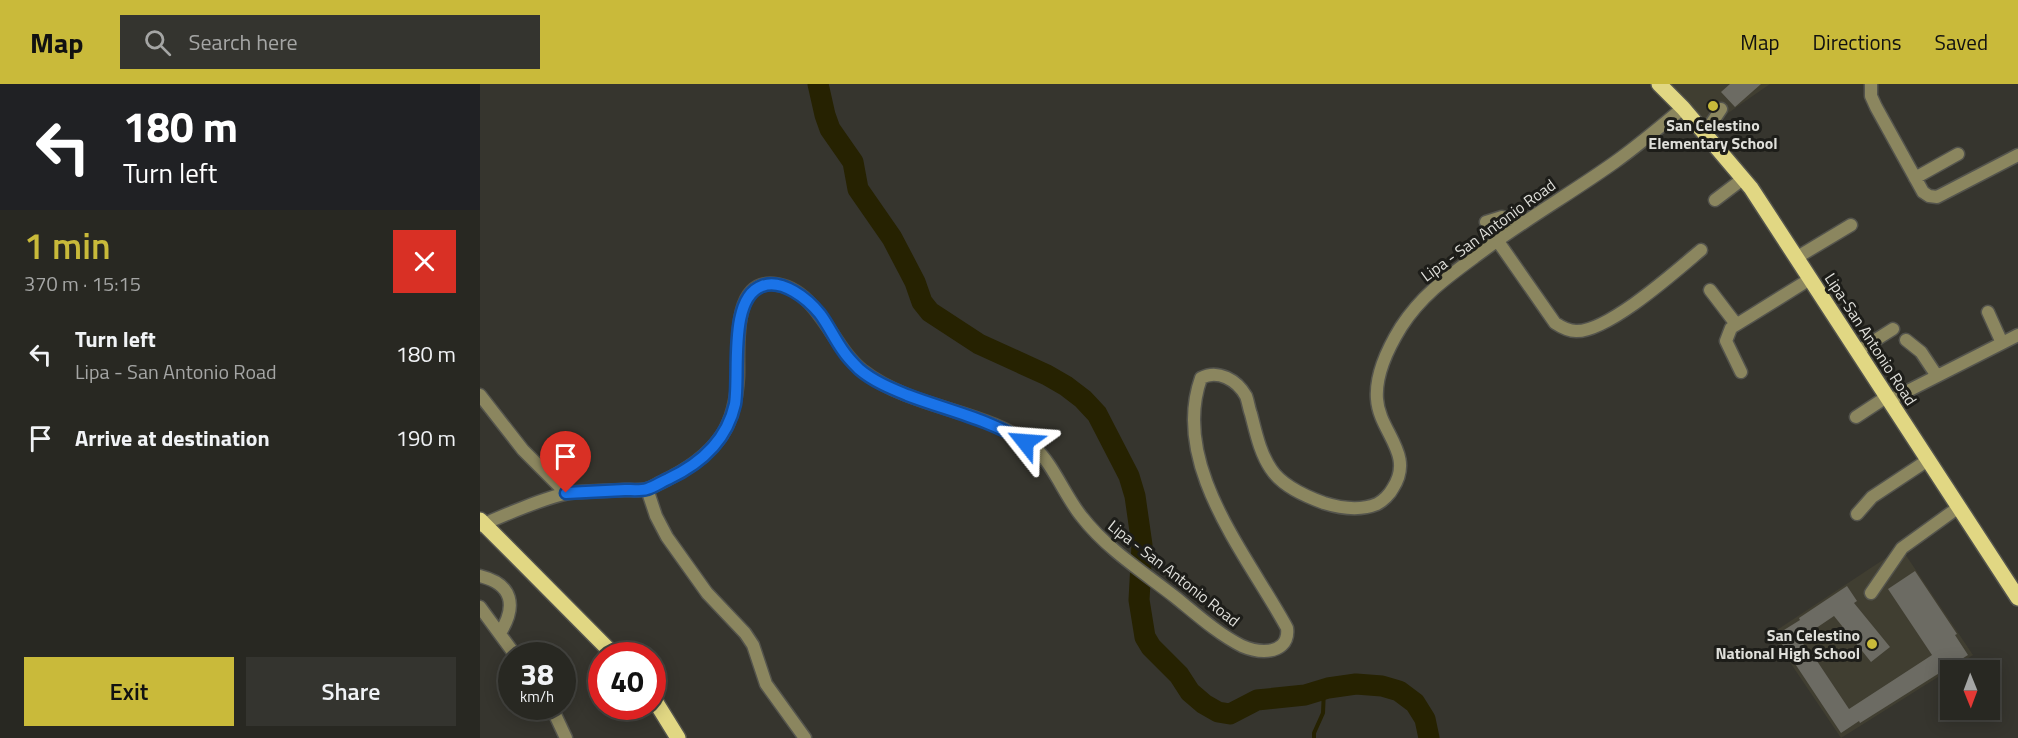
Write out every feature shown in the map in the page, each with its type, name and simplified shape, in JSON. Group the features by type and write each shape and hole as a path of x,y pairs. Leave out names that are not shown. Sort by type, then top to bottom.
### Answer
{"main road":[{"name":"Lipa-San Antonio Road","path":"1659,84 1744,178 2018,598"},
{"path":"481,523 601,642"},
{"path":"666,719 678,738"}],"street":[{"path":"1872,84 1871,96 1876,106 1923,192 1929,196 1937,197 2018,155"},
{"name":"Lipa - San Antonio Road","path":"481,523 566,493 647,489 684,471 708,454 724,433 734,406 738,378 739,323 744,303 751,292 762,285 774,284 788,288 809,302 821,315 845,354 861,371 885,386 1013,434 1037,450 1080,515 1101,540 1217,631 1244,647 1258,651 1271,651 1283,646 1288,636 1287,628 1225,524 1206,483 1197,443 1195,409 1201,378 1209,374 1220,374 1234,382 1246,396 1260,446 1270,468 1280,481 1312,498 1334,506 1354,509 1378,504 1391,492 1400,478 1401,467 1398,453 1377,402 1377,384 1382,366 1400,328 1422,298 1497,240 1617,161 1683,108"},
{"path":"1705,133 1721,109"},
{"path":"1915,178 1958,154"},
{"path":"1715,200 1744,178"},
{"path":"1486,222 1502,217 1523,223"},
{"path":"1796,258 1851,225"},
{"path":"1497,240 1555,323 1577,331 1593,328 1626,309 1701,250"},
{"path":"1741,372 1726,341 1727,334 1736,324 1810,279"},
{"path":"1710,290 1736,324"},
{"path":"1988,312 2002,343"},
{"path":"1858,351 1893,329"},
{"path":"1856,417 1889,398 2018,335"},
{"path":"1906,340 1921,352 1937,376"},
{"path":"480,395 523,450 566,493"},
{"path":"1857,514 1872,497 1928,460"},
{"path":"647,489 656,516 667,537 707,593 745,633 753,645 766,684 805,738"},
{"path":"1871,593 1902,548 1959,507"},
{"path":"480,576 491,579 502,586 508,595 509,619 500,633"},
{"path":"480,607 506,642"},
{"path":"558,720 566,738"}],"shaded area":[{"name":"San Celestino Elementary School","path":"1665,84 1770,84 1708,127"},
{"name":"San Celestino National High School","path":"1901,548 1973,655 1965,660 1940,660 1940,676 1841,738 1771,634"}],"building":[{"path":"1730,84 1761,84 1735,107 1721,92"},
{"path":"1915,571 1957,634 1955,635 1968,655 1960,660 1940,660 1940,673 1841,733 1776,635 1847,586 1857,601 1854,603 1890,647 1871,662 1834,616 1800,639 1849,709 1932,655 1888,589"}],"waterway":[{"path":"818,84 830,129 853,162 858,189 892,238 915,282 922,302 930,312 979,344 1066,386 1097,414 1129,476 1135,496 1142,545 1139,600 1145,637 1151,647 1179,675 1190,692 1218,712 1230,714 1257,700 1305,695 1328,688 1356,684 1382,686 1399,691 1415,703 1425,719 1429,738"},
{"path":"1314,738 1323,713 1324,689"}],"place":[{"name":"San Celestino Elementary School","path":"1713,106"},
{"name":"San Celestino National High School","path":"1872,644"}],"route":[{"path":"566,493 647,489 684,471 708,454 724,433 734,406 738,378 739,323 744,303 751,292 762,285 774,284 788,288 809,302 821,315 845,354 861,371 885,386 984,422 1013,434 1025,442"}]}
